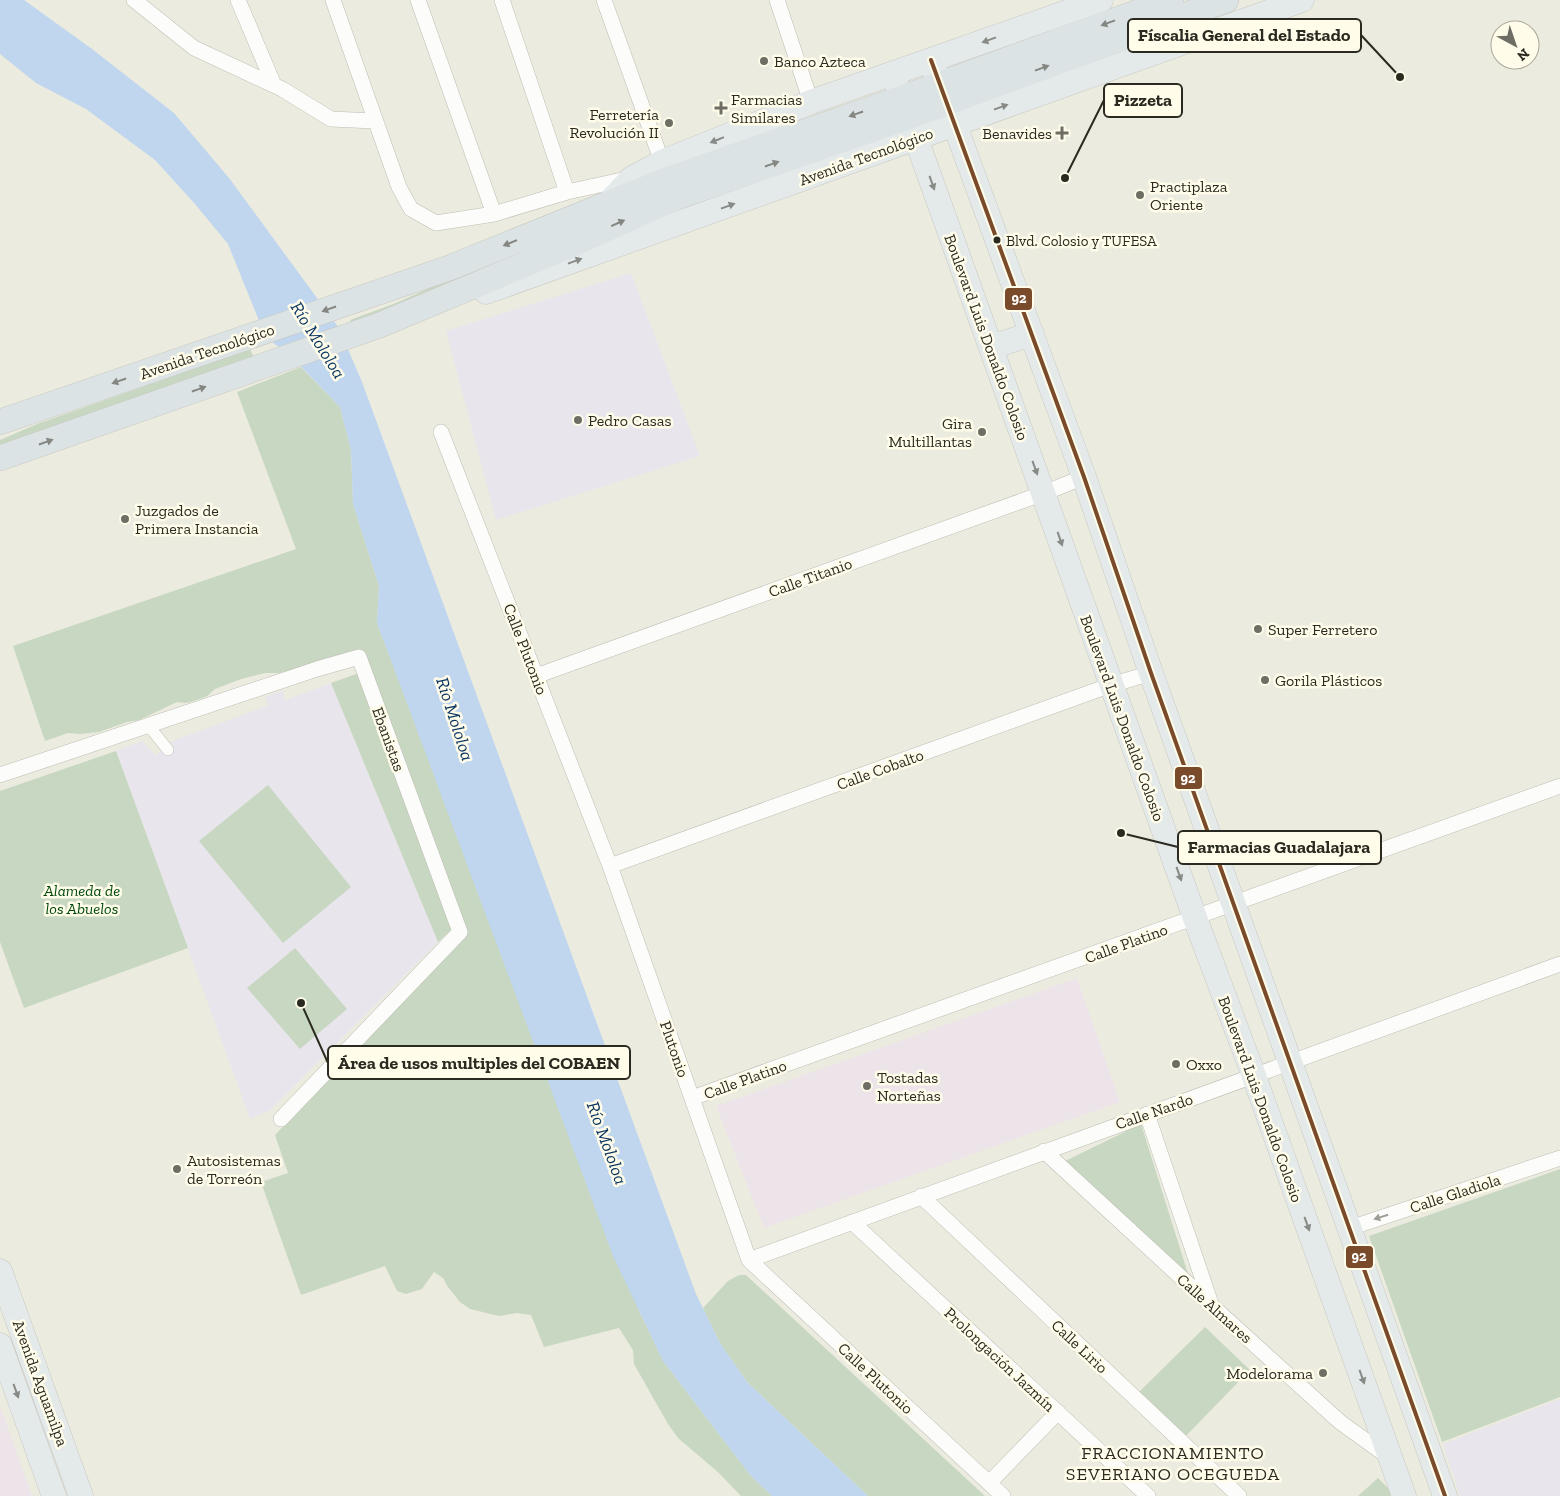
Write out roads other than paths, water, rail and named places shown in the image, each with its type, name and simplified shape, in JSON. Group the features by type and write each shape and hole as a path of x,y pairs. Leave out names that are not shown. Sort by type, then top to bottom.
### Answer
{"highway":[{"name":"Avenida Tecnológico","path":"947,103 1170,0"},
{"name":"Avenida Tecnológico","path":"0,458 380,325 564,248 677,197 909,117 1226,0"},
{"name":"Avenida Tecnológico","path":"0,422 449,268 669,179 909,117"}],"main road":[{"name":"Avenida Tecnológico","path":"609,202 632,178 662,162 810,102 931,60 1061,7 1100,0"},
{"name":"Avenida Tecnológico","path":"909,117 947,103 1302,0"},
{"path":"931,60 1084,478 1151,673 1445,1496"},
{"name":"Boulevard Luis Donaldo Colosio","path":"893,74 1404,1496"},
{"path":"991,347 1032,334"},
{"name":"Avenida Aguamilpa","path":"0,1271 82,1496"},
{"name":"Avenida Aguamilpa","path":"0,1345 54,1496"}],"street":[{"path":"134,0 194,48 274,85 331,119 375,121"},
{"path":"238,0 274,85"},
{"path":"333,0 399,186 411,210 436,223 494,214 567,192 632,178"},
{"path":"418,0 494,214"},
{"path":"502,0 567,192"},
{"path":"604,0 662,162"},
{"path":"777,0 810,102"},
{"name":"Calle Plutonio","path":"441,432 610,866"},
{"name":"Calle Titanio","path":"536,676 1084,478"},
{"name":"Ebanistas","path":"0,775 358,657 460,932 281,1120"},
{"name":"Calle Cobalto","path":"610,866 1111,685 1151,673"},
{"path":"148,725 168,750"},
{"name":"Calle Platino","path":"692,1098 1560,786"},
{"name":"Plutonio","path":"610,866 749,1260"},
{"name":"Calle Nardo","path":"749,1260 1560,964"},
{"path":"1147,1114 1212,1306"},
{"name":"Calle Almares","path":"1044,1151 1340,1422 1391,1459"},
{"name":"Calle Gladiola","path":"1350,1228 1560,1158"},
{"name":"Calle Lirio","path":"921,1196 1239,1496"},
{"name":"Prolongación Jazmín","path":"852,1222 1148,1496"},
{"name":"Calle Plutonio","path":"749,1260 1003,1496"},
{"path":"989,1483 1058,1412"}],"water":[{"name":"Río Mololoa","path":"0,0 24,0 92,49 174,113 229,178 339,328 362,382 696,1294 720,1343 747,1382 868,1496 772,1496 751,1476 663,1361 613,1256 377,623 379,586 353,504 351,450 340,407 287,352 273,343 260,323 228,244 155,160 86,109 36,83 0,54"}],"place":[{"name":"Banco Azteca","path":"764,61"},
{"name":"Físcalia General del Estado","path":"1400,77"},
{"name":"Farmacias Similares","path":"721,108"},
{"name":"Ferretería Revolución II","path":"669,123"},
{"name":"Benavides","path":"1062,133"},
{"name":"Pizzeta","path":"1065,178"},
{"name":"Practiplaza Oriente","path":"1140,195"},
{"name":"Blvd. Colosio y TUFESA","path":"997,240"},
{"name":"Pedro Casas","path":"578,420"},
{"name":"Gira Multillantas","path":"982,432"},
{"name":"Juzgados de Primera Instancia","path":"125,519"},
{"name":"Super Ferretero","path":"1258,629"},
{"name":"Gorila Plásticos","path":"1265,680"},
{"name":"Farmacias Guadalajara","path":"1121,833"},
{"name":"Área de usos multiples del COBAEN","path":"301,1003"},
{"name":"Oxxo","path":"1176,1064"},
{"name":"Tostadas Norteñas","path":"867,1086"},
{"name":"Autosistemas de Torreón","path":"177,1169"},
{"name":"Modelorama","path":"1323,1373"}],"district":[{"name":"FRACCIONAMIENTO SEVERIANO OCEGUEDA","path":"1173,1464"}],"park label":[{"name":"Alameda de los Abuelos","path":"82,899"}]}
